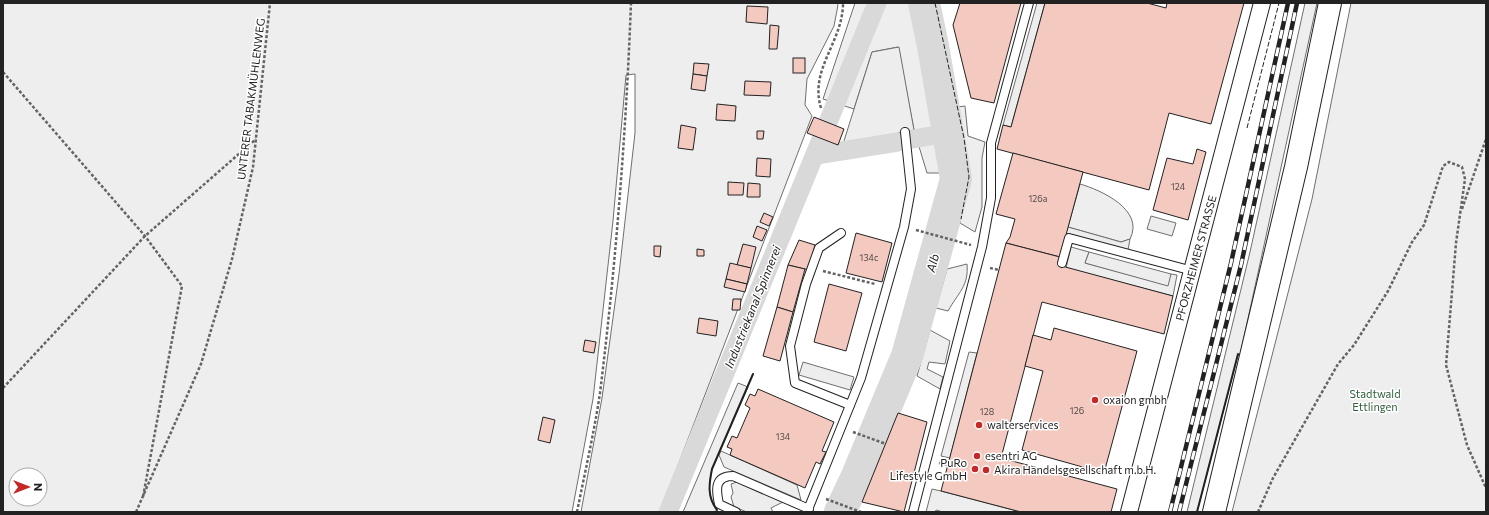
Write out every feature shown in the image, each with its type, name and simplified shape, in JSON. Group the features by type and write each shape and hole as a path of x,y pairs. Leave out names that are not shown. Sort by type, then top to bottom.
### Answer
{"main road":[{"path":"1214,512 1296,167 1330,3"}],"street":[{"name":"PFORZHEIMER STRASSE","path":"1129,512 1262,3"}],"lane":[{"path":"913,512 982,248 991,198 991,143 1029,3"},
{"path":"736,512 719,504 717,487 721,480 726,476 733,476 808,510 861,378 908,209 911,189 905,132"},
{"path":"841,233 819,248 806,284 790,346 795,382 850,405"},
{"path":"1062,263 1069,238 1193,271"}],"path":[{"name":"UNTERER TABAKMÜHLENWEG","path":"136,512 201,364 232,259 253,167 270,3"},
{"path":"577,512 599,394 613,269 626,127 631,3"},
{"path":"821,108 817,94 820,73 836,39 843,12 843,3"},
{"path":"3,72 145,236 182,286 142,501"},
{"path":"3,388 145,236 256,139"},
{"path":"1460,215 1486,139"},
{"path":"1258,512 1272,478 1338,364 1354,345 1388,291 1412,242 1424,224 1443,166 1449,162 1462,167 1465,179 1451,299 1446,365 1467,445 1486,488"},
{"path":"929,233 982,248"},
{"path":"812,268 887,287"},
{"path":"866,437 886,444"},
{"path":"834,502 860,512"}],"green space":[{"path":"3,3 837,3 838,5 834,26 807,79 805,105 812,116 660,512 581,512 602,398 619,274 635,133 635,74 626,75 613,221 593,399 572,512 3,512"},
{"path":"855,3 916,3 949,173 927,173 914,130 898,47 872,52 854,109 823,99"},
{"path":"1305,3 1317,3 1240,355 1238,355 1197,512 1187,512 1250,252"},
{"name":"Stadtwald Ettlingen","path":"1351,3 1486,3 1486,512 1232,512 1312,199"},
{"path":"965,106 968,136 985,142 982,158 982,207 975,232 960,223 969,177 964,138 957,107"},
{"path":"1080,184 1109,196 1126,210 1131,219 1133,229 1130,239 1121,242 1068,227"},
{"path":"1071,247 1089,252 1085,263 1167,285 1171,274 1177,275 1173,296 1066,268"},
{"path":"967,264 965,284 948,311 936,308 947,269"},
{"path":"930,330 950,341 945,364 929,362 927,369 943,377 940,389 917,376"},
{"path":"969,352 977,353 950,458 941,456"},
{"path":"738,383 748,387 712,469 711,475 710,495 717,510 714,512 683,512"},
{"path":"932,489 1021,512 943,512 936,510 935,512 926,512"}],"shaded area":[{"path":"1037,3 1045,3 1011,127 1003,125"},
{"path":"899,47 914,130 843,144 872,52"},
{"path":"1151,216 1176,223 1172,236 1147,229"},
{"path":"1068,227 1121,242 1130,239 1128,250 1066,233"},
{"path":"1089,252 1171,274 1168,286 1085,263"},
{"path":"803,362 854,377 850,390 799,375"},
{"path":"721,451 797,485 801,500 724,467 719,455"},
{"path":"737,482 783,502 771,508 773,512 747,512 734,507 731,497 733,493 731,484"}],"building":[{"path":"960,3 1021,3 994,103 971,98 953,25"},
{"path":"1045,3 1147,3 1166,8 1167,3 1244,3 1211,124 1169,113 1149,190 997,149 1003,125 1011,127"},
{"path":"747,6 768,7 767,24 746,22"},
{"path":"770,25 779,26 777,49 769,49"},
{"path":"793,58 805,58 805,73 793,73"},
{"path":"694,63 709,64 707,76 693,74"},
{"path":"693,74 707,76 705,91 691,89"},
{"path":"745,81 771,82 770,96 744,95"},
{"path":"717,104 736,106 735,121 716,120"},
{"path":"814,117 844,129 838,145 807,133"},
{"path":"681,125 696,128 693,150 678,148"},
{"path":"757,131 764,131 763,139 757,139"},
{"path":"1197,149 1206,152 1188,220 1153,210 1167,158 1193,164"},
{"path":"1013,153 1083,172 1060,257 1006,243 1010,237 1015,219 996,214"},
{"path":"757,158 771,159 770,177 756,176"},
{"path":"728,182 744,183 743,195 728,195"},
{"path":"748,183 760,184 760,197 747,197"},
{"path":"764,213 773,217 769,226 760,222"},
{"path":"757,226 767,230 762,241 753,237"},
{"path":"856,233 892,243 882,282 846,273"},
{"path":"799,240 815,245 809,270 788,265"},
{"path":"1006,243 1060,257 1058,265 1173,296 1164,334 1042,302 1001,458 1117,489 1111,512 1021,512 941,491"},
{"path":"743,244 756,247 751,268 737,265"},
{"path":"654,246 661,246 660,257 654,256"},
{"path":"697,249 704,250 704,256 697,256"},
{"path":"730,263 751,268 747,284 726,279"},
{"path":"788,265 805,269 793,312 777,307"},
{"path":"726,279 747,284 745,292 724,287"},
{"path":"829,284 862,293 846,351 814,342"},
{"path":"733,299 741,299 740,310 732,310"},
{"path":"777,307 793,312 780,361 763,356"},
{"path":"699,318 718,321 716,336 697,333"},
{"path":"1054,328 1137,351 1104,473 1022,450 1043,371 1025,366 1033,335 1051,340"},
{"path":"585,340 596,342 594,353 583,351"},
{"path":"758,389 834,422 822,451 826,452 820,464 816,462 805,488 730,455 732,449 727,447 732,436 737,438 750,408 745,405 750,394 755,396"},
{"path":"898,413 927,422 904,512 862,502"},
{"path":"543,417 555,420 550,443 538,440"}],"waterway":[{"name":"Industriekanal Spinnerei","path":"668,512 877,3"},
{"name":"Alb","path":"840,512 857,476 907,356 956,179 924,3"},
{"path":"913,139 948,133"},
{"path":"816,155 898,142"}],"railway":[{"path":"1170,512 1231,263 1288,3"},
{"path":"1179,512 1241,265 1297,3"}],"fence":[{"path":"935,3 964,138 969,177 961,219"},
{"path":"1247,128 1279,3"}],"wall":[{"path":"1197,512 1238,354"},
{"path":"717,510 710,495 712,469 753,374"}],"place":[{"name":"oxaion gmbh","path":"1095,400"},
{"name":"walterservices","path":"979,425"},
{"name":"esentri AG","path":"977,456"},
{"name":"PuRo Lifestyle GmbH","path":"975,469"},
{"name":"Akira Handelsgesellschaft m.b.H.","path":"986,470"}]}
